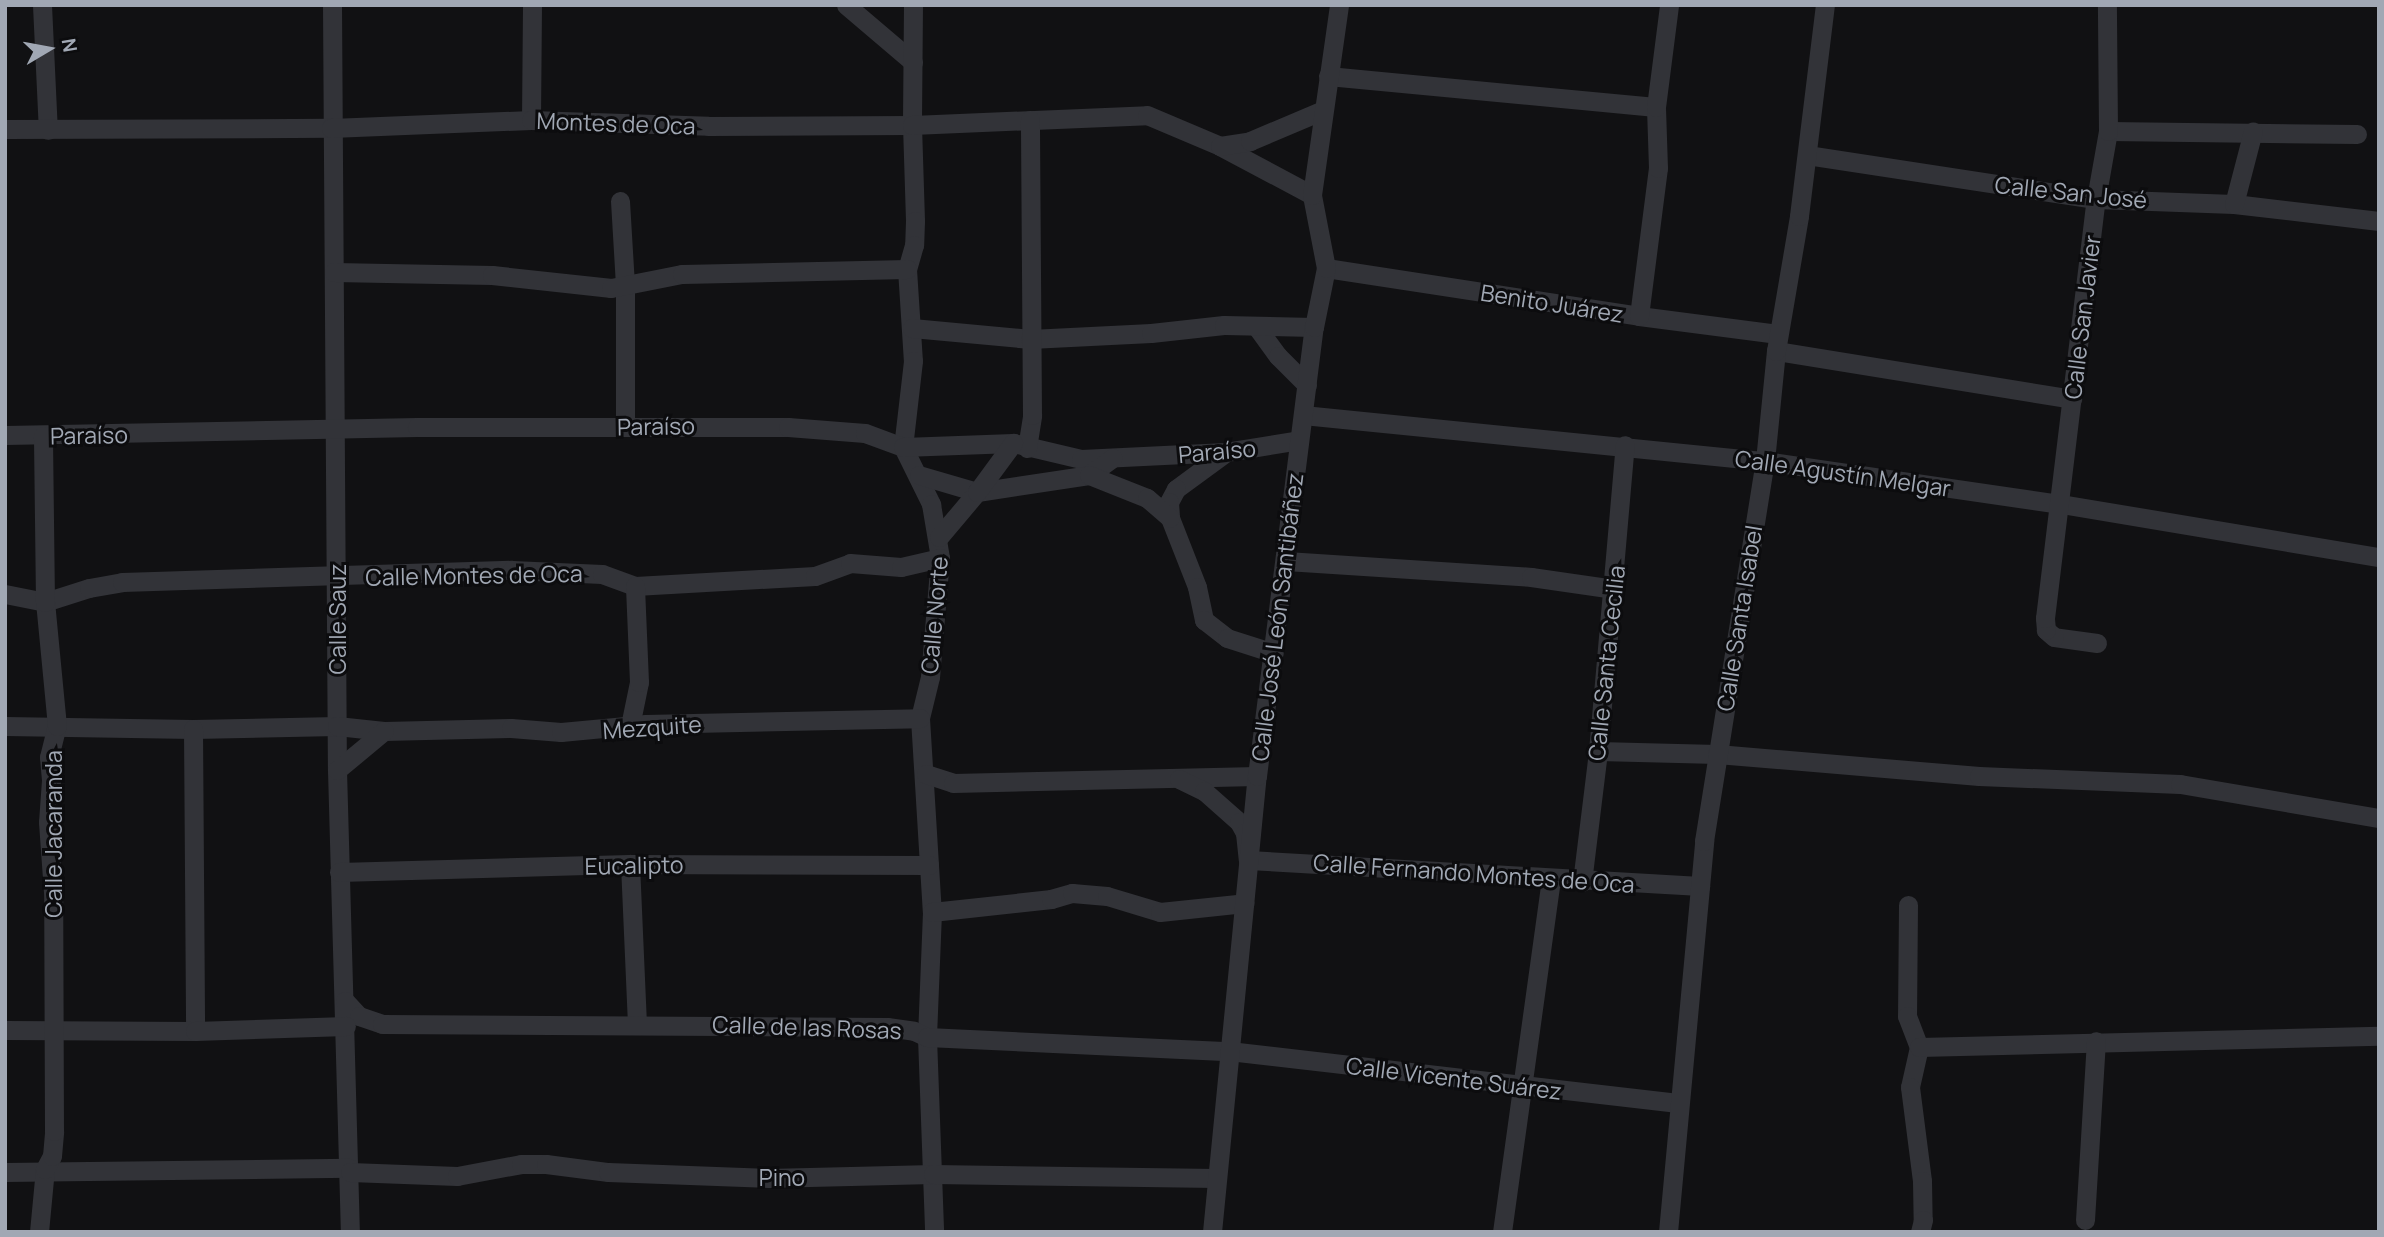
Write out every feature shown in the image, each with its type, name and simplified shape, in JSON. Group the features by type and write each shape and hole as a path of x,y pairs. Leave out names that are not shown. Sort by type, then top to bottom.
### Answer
{"street":[{"path":"42,5 48,130"},
{"name":"Calle Sauz","path":"332,5 338,872 345,1001 350,1232"},
{"path":"531,120 532,5"},
{"path":"846,5 913,62"},
{"path":"903,447 913,361 907,270 914,245 915,221 912,125 913,5"},
{"name":"Calle José León Santibáñez","path":"1212,1232 1257,776 1314,327 1326,268 1312,195 1339,5"},
{"path":"1639,316 1658,168 1656,107 1669,5"},
{"name":"Calle Santa Isabel","path":"1668,1232 1700,886 1717,754 1765,461 1777,342 1807,155 1825,5"},
{"name":"Calle San Javier","path":"2097,642 2054,637 2046,630 2045,618 2061,504 2096,199 2108,131 2107,5"},
{"path":"1328,76 1656,107"},
{"path":"1220,146 1250,141 1323,110"},
{"name":"Montes de Oca","path":"5,129 331,128 531,120 708,126 912,125 1147,115 1220,146"},
{"path":"939,537 1020,445 1032,415 1030,120"},
{"path":"2108,131 2357,134"},
{"path":"2234,204 2253,131"},
{"path":"1220,146 1312,195"},
{"name":"Calle San José","path":"1807,155 2096,199 2234,204 2379,221"},
{"path":"621,201 625,286 625,425"},
{"name":"Benito Juárez","path":"1326,268 1639,316 2072,398"},
{"path":"334,272 492,275 585,287 625,286 682,274 907,270"},
{"path":"1256,326 1278,356 1307,385"},
{"path":"912,328 1030,339 1256,326 1314,327"},
{"name":"Calle Agustín Melgar","path":"1303,415 1765,461 2061,504 2379,557"},
{"name":"Paraíso","path":"5,435 625,425 842,429 887,438 903,447 1020,445 1081,459 1226,453 1299,440"},
{"name":"Calle Jacaranda","path":"38,1232 54,1131 53,892 48,822 51,780 49,757 57,726 45,602 43,436"},
{"name":"Calle Santa Cecilia","path":"1582,882 1614,589 1625,445"},
{"name":"Calle Norte","path":"903,447 931,504 939,537 940,558 930,677 920,718 926,774 932,912 928,1037 934,1232"},
{"path":"1226,453 1176,489 1169,502 1170,518 1197,587 1205,620 1216,632 1227,638 1274,653"},
{"path":"919,475 977,492 1089,475 1112,458"},
{"path":"1089,475 1147,498 1170,518"},
{"name":"Calle Montes de Oca","path":"5,594 45,602 89,588 122,582 561,571 602,574 620,578 635,586 815,576 850,563 901,567 940,558"},
{"path":"1286,561 1531,577 1614,589"},
{"path":"630,726 639,682 635,586"},
{"name":"Mezquite","path":"5,726 193,729 337,726 384,731 511,728 561,732 630,726 920,718"},
{"path":"193,729 195,1031"},
{"path":"337,770 384,731"},
{"path":"1598,751 1717,754 1979,776 2180,783 2379,818"},
{"path":"926,774 953,783 1257,776"},
{"path":"1179,779 1204,791 1238,822 1245,833 1248,860"},
{"name":"Calle Fernando Montes de Oca","path":"1248,860 1582,882 1700,886"},
{"path":"630,864 637,1023"},
{"name":"Eucalipto","path":"338,872 630,864 929,865"},
{"path":"1502,1232 1551,879"},
{"path":"932,912 1051,900 1072,893 1107,896 1160,912 1245,903"},
{"path":"1908,905 1907,1016 1919,1047 1910,1087 1922,1181 1923,1220 1920,1232"},
{"path":"345,1001 359,1016 383,1024"},
{"name":"Calle de las Rosas","path":"383,1024 637,1023 887,1027 914,1031 928,1037 1229,1051"},
{"path":"5,1030 346,1035 383,1024"},
{"path":"1919,1047 2379,1036"},
{"path":"2085,1220 2096,1041"},
{"name":"Calle Vicente Suárez","path":"1229,1051 1678,1103"},
{"name":"Pino","path":"5,1172 46,1169 349,1170 457,1176 521,1164 546,1164 608,1172 768,1178 933,1174 1216,1178"}]}
